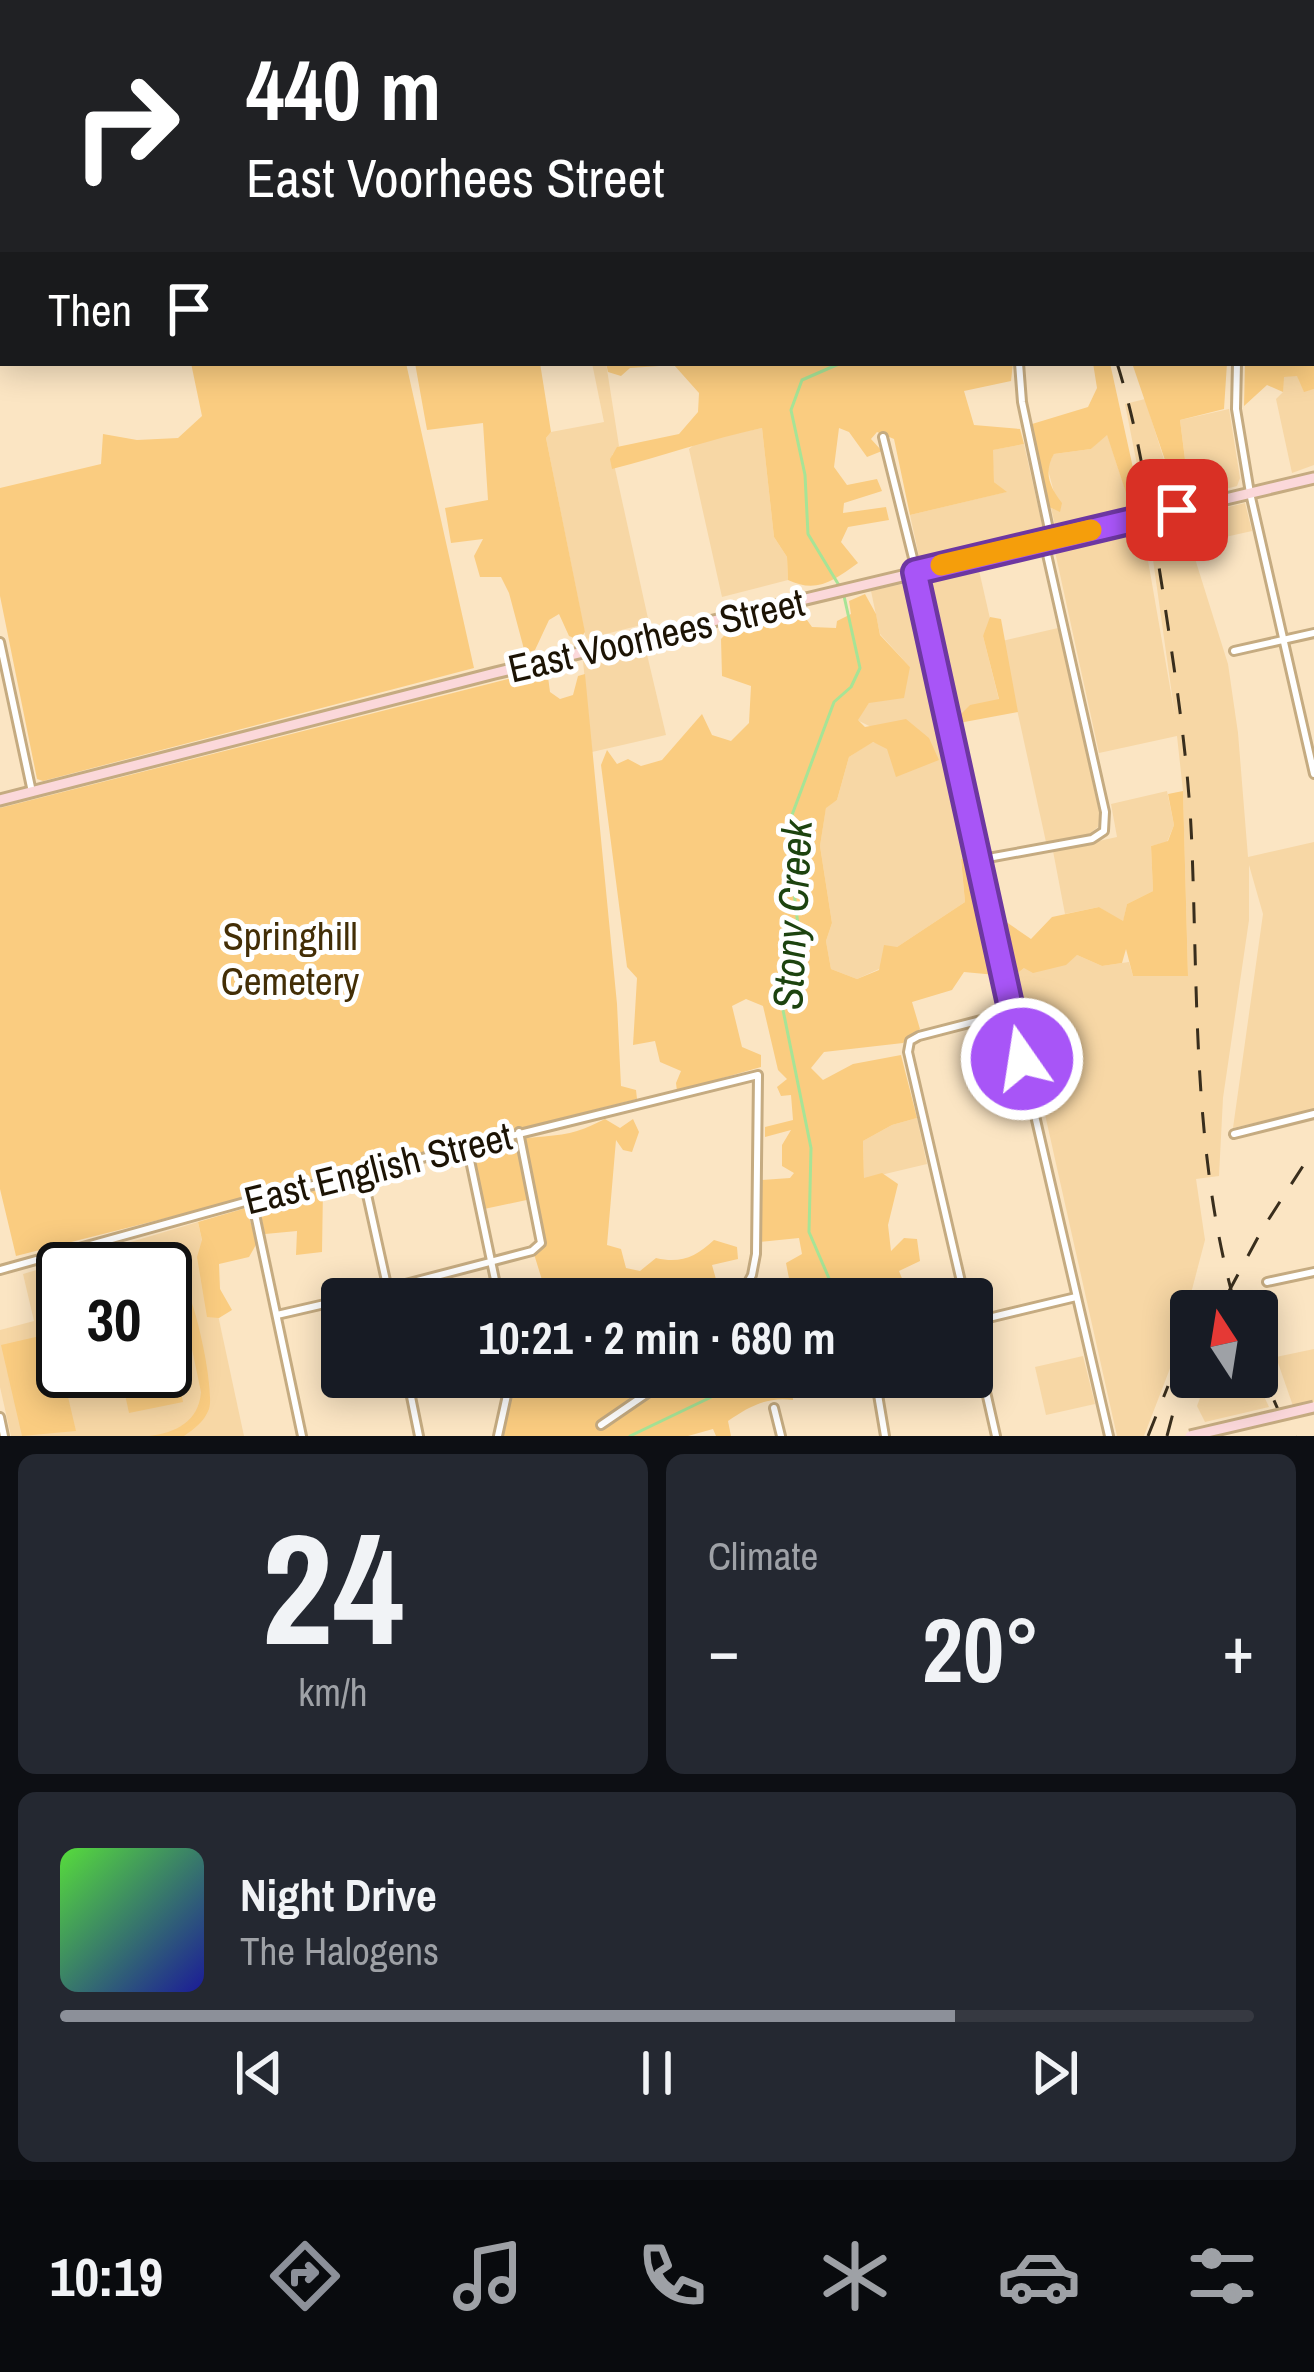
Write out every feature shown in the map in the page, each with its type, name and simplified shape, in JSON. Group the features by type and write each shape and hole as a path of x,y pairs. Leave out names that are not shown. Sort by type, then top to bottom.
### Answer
{"main road":[{"name":"East Voorhees Street","path":"0,800 495,674 1314,478"},
{"path":"1190,1436 1314,1407"}],"street":[{"path":"976,860 1092,838 1104,831 1105,812 1047,540 1019,366"},
{"path":"1238,366 1236,409 1250,493 1314,774"},
{"path":"883,436 1109,1436"},
{"path":"1234,651 1314,633"},
{"path":"0,642 32,792"},
{"path":"960,1278 908,1052 910,1041 1012,1012"},
{"name":"East English Street","path":"0,1270 251,1200 758,1075 756,1254 750,1278"},
{"path":"1234,1134 1314,1114"},
{"path":"431,1278 532,1251 541,1244 520,1132"},
{"path":"467,1146 496,1278"},
{"path":"362,1172 386,1278"},
{"path":"251,1200 302,1436"},
{"path":"1268,1282 1314,1272"},
{"path":"993,1320 1076,1297"},
{"path":"277,1315 321,1305"},
{"path":"411,1398 419,1436"},
{"path":"498,1436 506,1398"},
{"path":"601,1425 640,1398"},
{"path":"879,1398 885,1436"},
{"path":"988,1398 996,1436"},
{"path":"774,1408 781,1436"},
{"path":"0,1417 4,1436"}],"shaded area":[{"path":"593,366 606,366 619,446 612,455 649,623 586,639 546,438 551,432 604,422"},
{"path":"1298,375 1304,391 1314,389 1314,465 1292,473 1276,399 1283,392 1283,377"},
{"path":"1145,399 1228,664 1248,857 1314,842 1314,1109 1233,1128 1263,914 1249,865 1249,920 1223,1098 1219,1176 1196,1179 1205,1240 1192,1290 1170,1290 1170,1368 1144,1436 1117,1436 1014,976 1024,968 1077,955 1102,966 1129,962 1133,976 1188,975 1177,736 1099,753 1054,547 1142,526 1175,716 1146,510 1125,404"},
{"path":"1229,409 1240,478 1237,486 1190,498 1180,420"},
{"path":"762,428 774,537 787,557 788,580 722,597 689,449 699,441"},
{"path":"1107,434 1132,510 1056,530 1051,508 1059,511 1047,466 1054,454 1091,449"},
{"path":"1024,444 1044,533 920,561 910,515 1006,492 994,482 992,450"},
{"path":"1245,503 1252,531 1207,541 1199,514"},
{"path":"978,566 991,623 983,636 999,700 952,724 925,588 929,577"},
{"path":"907,583 971,861 961,860 965,902 897,947 879,969 857,979 831,969 826,941 832,923 820,846 826,807 837,800 849,757 872,742 938,760 857,720 910,667 880,634 871,591"},
{"path":"1058,628 1100,815 1098,827 1089,834 1046,842 1002,641"},
{"path":"645,646 666,735 592,752 583,661"},
{"path":"1167,791 1174,825 1167,842 1151,846 1153,891 1127,904 1123,922 1099,907 1065,914 1053,851 1117,837 1111,804"},
{"path":"917,1118 927,1164 864,1179 863,1141"},
{"path":"198,1222 244,1436 11,1436 0,1387 0,1330 34,1321 23,1274 36,1270 36,1398 192,1398 192,1242 131,1242"},
{"path":"1314,1349 1314,1402 1293,1406 1278,1357"},
{"path":"1083,1356 1095,1404 1046,1415 1035,1367"},
{"path":"1200,1398 1265,1398 1269,1407 1205,1422 1197,1406"}],"green space":[{"path":"192,366 407,366 474,668 37,779 0,596 0,488 101,464 103,434 137,440 178,438 202,416"},
{"path":"416,366 540,366 551,432 546,438 585,632 579,640 569,636 559,614 549,620 535,650 525,653 501,577 480,577 474,556 483,539 451,543 445,508 488,500 483,423 427,430"},
{"path":"607,366 659,366 630,368 621,376 608,372"},
{"path":"675,366 1013,366 1011,381 964,391 974,425 1020,429 1024,444 993,450 994,482 1007,492 910,515 894,439 877,432 871,439 882,451 867,457 849,432 839,428 834,467 847,485 877,479 882,491 844,503 843,513 886,507 889,520 848,527 841,542 858,563 825,583 808,586 788,580 787,557 774,537 762,428 612,469 610,459 617,447 679,434 698,412 699,393"},
{"path":"1093,366 1111,366 1140,500 1129,502 1107,435 1091,449 1054,454 1049,474 1062,503 1060,512 1049,507 1032,424 1088,407 1097,388"},
{"path":"1133,366 1227,366 1224,409 1180,420 1189,491 1167,466"},
{"path":"1245,366 1314,366 1314,389 1304,392 1297,376 1284,377 1283,392 1267,385 1244,406"},
{"path":"865,594 880,635 910,667 904,698 869,703 858,720 865,727 906,719 929,738 939,760 896,777 887,749 873,742 849,757 837,800 826,808 820,846 832,923 826,941 831,969 857,979 879,970 884,945 897,947 965,902 961,859 971,861 996,975 964,972 952,990 912,1002 920,1029 903,1043 824,1052 811,1068 823,1080 853,1064 901,1055 917,1118 863,1141 864,1178 882,1173 898,1184 888,1225 891,1251 904,1238 917,1239 920,1261 899,1271 902,1278 789,1278 786,1263 802,1254 799,1238 759,1242 761,1180 790,1178 794,1173 782,1166 782,1145 791,1130 765,1137 765,1127 793,1120 791,1095 781,1096 777,1087 787,1079 778,1070 763,1006 746,999 732,1006 742,1047 761,1055 761,1067 677,1091 681,1071 660,1062 655,1041 633,1045 637,978 627,967 601,765 607,750 617,764 628,759 641,766 662,760 702,714 712,735 731,741 749,723 751,686 722,676 721,639 735,624 797,606 812,627 836,628 837,621 851,614 849,601"},
{"path":"990,617 1001,619 1018,712 959,723 958,717 970,705 999,699 983,636"},
{"name":"Springhill Cemetery","path":"547,669 550,692 560,699 573,695 578,676 585,674 621,1086 636,1090 637,1099 71,1242 36,1242 36,1251 16,1256 0,1189 0,808"},
{"path":"1183,791 1188,976 1133,976 1126,949 1122,963 1102,966 1077,955 1066,965 1033,973 1024,968 1014,976 1002,919 1031,939 1052,917 1099,907 1123,921 1127,904 1153,891 1151,846 1168,841 1174,825 1168,794"},
{"path":"605,1119 620,1128 633,1119 639,1132 632,1152 623,1150 616,1140 607,1245 621,1249 626,1268 640,1271 656,1258 687,1258 714,1240 737,1247 738,1259 712,1265 716,1278 541,1278 534,1254 546,1240 536,1198 484,1209 473,1160 493,1145 581,1130"},
{"path":"323,1188 322,1252 296,1255 297,1231 265,1234 259,1207"},
{"path":"246,1208 257,1243 249,1257 219,1264 220,1289 232,1310 219,1318 207,1317 197,1257 202,1240 198,1222"},
{"path":"192,1305 207,1364 209,1409 184,1436 149,1436 184,1424 196,1411 201,1392 192,1349"},
{"path":"36,1337 36,1398 68,1398 76,1431 22,1436 1,1345"},
{"path":"126,1398 182,1398 183,1402 129,1413"},
{"path":"511,1398 793,1398 767,1401 743,1411 728,1421 731,1436 716,1436 713,1429 688,1436 499,1436"}],"waterway":[{"name":"Stony Creek","path":"834,366 802,380 791,410 805,475 808,534 840,587"},
{"name":"Stony Creek","path":"829,1278 809,1232 811,1148 782,1005 799,934 788,841 792,815 834,702 851,687 860,668 844,596"},
{"name":"Stony Creek","path":"630,1436 709,1398"}],"railway":[{"path":"1118,366 1144,474 1181,718 1205,1140 1232,1290"},
{"path":"1230,1290 1314,1149"},
{"path":"1199,1290 1201,1281"},
{"path":"1148,1436 1168,1386"},
{"path":"1167,1436 1177,1398"},
{"path":"1273,1398 1296,1436"}],"slow traffic":[{"path":"941,565 1091,530"}],"route":[{"path":"1022,1059 915,572 1177,510"}]}
